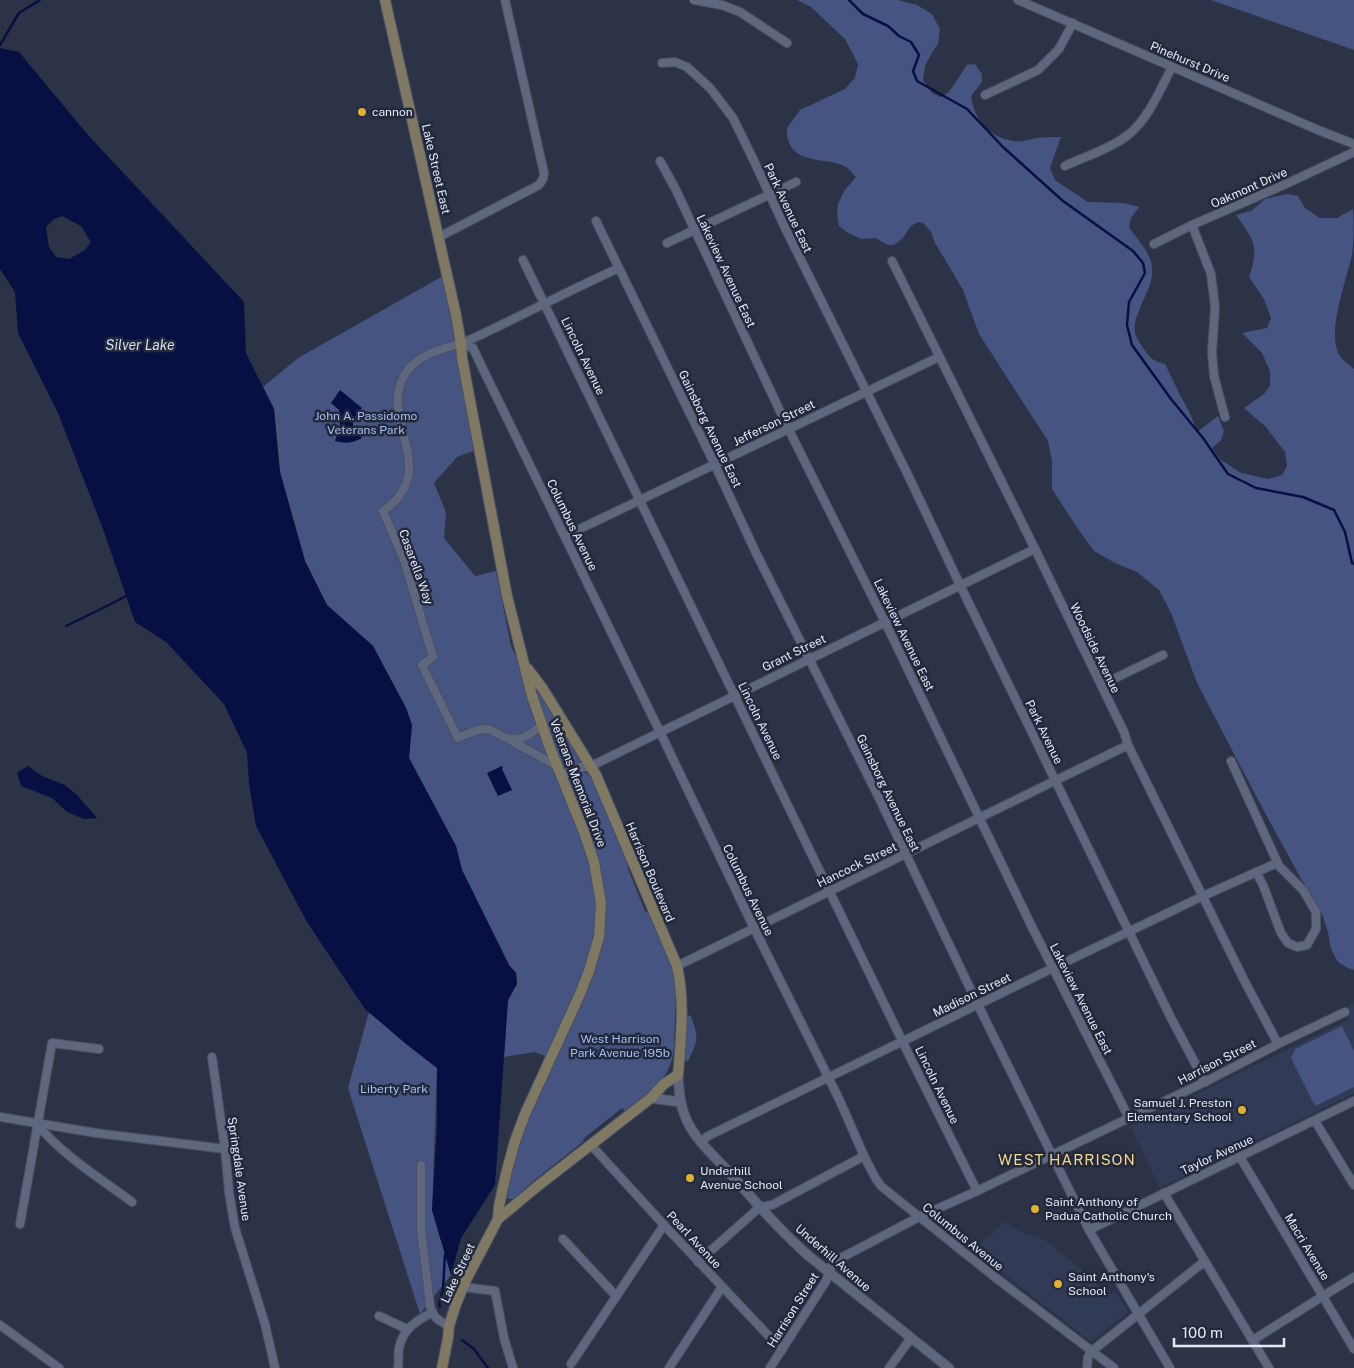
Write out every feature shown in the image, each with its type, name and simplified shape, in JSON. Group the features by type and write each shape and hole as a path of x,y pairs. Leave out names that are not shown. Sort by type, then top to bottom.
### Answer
{"main road":[{"name":"Lake Street East","path":"385,0 439,237 461,344"},
{"name":"Veterans Memorial Drive","path":"461,344 462,358 507,596 524,665 542,725 594,862 601,903 599,937 589,972 520,1128 506,1174 498,1220"},
{"name":"Harrison Boulevard","path":"524,665 543,690 596,775 677,966 681,984 678,1075"},
{"path":"498,1220 539,1185 651,1098 664,1084 678,1075"},
{"name":"Lake Street","path":"442,1368 449,1326 463,1286 498,1220"}],"street":[{"path":"439,237 539,185 543,180 544,173 506,0"},
{"path":"694,0 740,12 787,43"},
{"name":"Pinehurst Drive","path":"1018,0 1354,144"},
{"path":"985,95 1038,70 1059,49 1073,24"},
{"name":"Park Avenue East","path":"662,63 675,62 687,67 718,96 733,118 866,391"},
{"path":"1065,166 1127,136 1146,114 1172,67"},
{"name":"Oakmont Drive","path":"1154,244 1354,152"},
{"name":"Lakeview Avenue East","path":"660,161 1032,927 1129,1118"},
{"path":"668,243 796,182"},
{"name":"Gainsborg Avenue East","path":"596,221 757,554 1089,1230 1170,1368"},
{"path":"1192,225 1211,274 1215,307 1212,352 1214,376 1225,417"},
{"name":"Lincoln Avenue","path":"523,260 977,1191"},
{"name":"Woodside Avenue","path":"892,261 1035,549 1124,732 1128,745 1244,980 1278,1044"},
{"name":"Casarella Way","path":"506,738 497,732 482,729 458,738 422,665 433,658 404,560 383,511 393,504 403,492 408,477 409,463 398,402 399,388 407,372 418,359 434,351 461,344 619,268"},
{"name":"Columbus Avenue","path":"461,344 473,348 876,1179 881,1186 1003,1283 1114,1368"},
{"name":"Jefferson Street","path":"565,536 939,357"},
{"name":"Park Avenue","path":"866,391 1171,1018 1205,1082"},
{"name":"Grant Street","path":"560,771 591,766 1035,549"},
{"path":"1101,685 1163,656"},
{"path":"506,738 518,739 526,737 542,725"},
{"path":"506,738 560,771"},
{"name":"Hancock Street","path":"677,966 1128,745"},
{"path":"1231,761 1277,863 1303,890 1316,912 1316,929 1306,945 1297,947 1288,943 1281,933 1263,885 1256,872"},
{"name":"Madison Street","path":"701,1142 708,1136 1053,968 1203,896 1277,863"},
{"name":"Harrison Street","path":"770,1368 826,1281 832,1265 839,1259 920,1217 1205,1082 1345,1012"},
{"path":"20,1224 52,1043 99,1049"},
{"name":"Springdale Avenue","path":"212,1057 235,1228 265,1324 275,1368"},
{"name":"Underhill Avenue","path":"678,1075 680,1102 689,1125 701,1142 760,1207 799,1248 949,1368"},
{"path":"651,1098 680,1102"},
{"name":"Taylor Avenue","path":"1089,1230 1354,1101"},
{"path":"0,1117 96,1133 225,1150"},
{"path":"1315,1121 1354,1185"},
{"path":"37,1124 59,1147 132,1202"},
{"name":"Pearl Avenue","path":"591,1145 782,1350"},
{"path":"698,1262 760,1207 772,1205 864,1156"},
{"name":"Macri Avenue","path":"1240,1157 1354,1348"},
{"path":"421,1165 421,1230 431,1313 449,1326"},
{"path":"1164,1193 1269,1368"},
{"path":"571,1364 664,1225"},
{"path":"563,1239 616,1296"},
{"path":"1086,1368 1088,1357 1092,1351 1205,1261"},
{"path":"1253,1340 1354,1278"},
{"path":"463,1286 495,1291 504,1338 513,1368"},
{"path":"669,1368 722,1287"},
{"path":"398,1368 399,1347 407,1329 431,1313"},
{"path":"379,1316 407,1329"},
{"path":"0,1325 59,1368"},
{"path":"889,1368 911,1338"}],"shaded area":[{"name":"Samuel J. Preston Elementary School","path":"1354,1003 1354,1093 1160,1188 1130,1126 1348,1020 1343,1009"},
{"name":"Saint Anthony's School","path":"1005,1221 1017,1230 1046,1241 1086,1273 1087,1277 1111,1294 1116,1292 1128,1312 1091,1342 974,1250"}],"green space":[{"path":"797,0 898,0 917,5 932,14 940,29 938,44 925,66 923,80 932,93 940,97 949,92 967,65 975,64 982,74 982,82 971,96 976,113 990,132 1005,139 1017,141 1061,137 1050,168 1055,180 1088,202 1124,203 1139,207 1131,218 1129,227 1151,260 1152,274 1151,282 1135,322 1136,336 1151,358 1165,364 1190,413 1197,432 1218,416 1224,431 1221,440 1212,448 1221,460 1241,473 1268,479 1282,475 1287,466 1285,452 1266,427 1244,408 1264,394 1270,386 1270,371 1262,353 1242,333 1267,328 1271,318 1264,299 1249,277 1254,258 1253,245 1251,238 1236,215 1251,211 1265,199 1287,194 1298,196 1305,208 1320,218 1337,218 1353,209 1352,255 1336,318 1335,342 1338,353 1354,369 1354,970 1338,962 1331,949 1322,914 1265,813 1197,683 1171,613 1159,590 1137,572 1115,563 1094,551 1052,489 1052,462 1048,441 979,334 963,290 935,243 931,232 923,223 917,222 894,245 888,245 875,238 862,239 848,233 839,226 838,204 844,191 856,177 844,166 804,157 792,148 788,139 787,128 800,110 845,89 855,78 858,64 845,39 811,7"},
{"path":"1211,0 1354,0 1354,50"},
{"name":"John A. Passidomo Veterans Park","path":"443,276 476,450 457,457 434,483 446,512 444,538 475,576 496,571 511,646 517,659 529,704 573,816 591,867 595,885 595,931 591,949 577,989 545,1056 535,1052 504,1057 508,1000 517,984 516,973 509,965 462,870 456,846 409,758 412,725 406,708 373,646 327,605 305,561 280,472 274,409 263,387 298,358"},
{"path":"536,691 581,760 580,764 568,767 560,764 535,693"},
{"name":"West Harrison Park Avenue 195b","path":"583,772 590,774 628,860 628,869 645,911 650,914 674,972 676,983 674,1049 668,1070 657,1086 625,1111 622,1108 513,1199 509,1199 506,1197 508,1181 527,1121 574,1017 605,909 603,884 597,858 569,782 572,776"},
{"name":"Liberty Park","path":"369,1012 437,1068 432,1210 451,1275 420,1314 348,1088"},
{"path":"687,1015 691,1016 696,1039 694,1049 688,1061 683,1061 685,1017"},
{"path":"1342,1026 1354,1051 1354,1087 1315,1106 1291,1058 1295,1049"}],"water":[{"name":"Silver Lake","path":"0,48 19,52 87,134 244,302 246,353 274,409 280,472 305,561 327,605 373,646 406,708 412,725 409,758 456,846 462,870 509,965 516,973 517,984 508,1000 495,1185 461,1238 451,1275 432,1210 437,1126 437,1068 365,1009 307,922 256,826 249,784 247,753 224,704 166,642 135,622 103,529 58,413 18,333 15,292 0,269","holes":["62,216 81,226 91,242 85,250 69,259 56,257 49,247 46,227 54,219"]},
{"path":"340,390 362,408 353,419 353,425 362,438 352,442 335,441 340,426 339,410 331,403"},
{"path":"28,766 42,776 65,785 77,795 97,818 84,819 67,812 52,798 21,786 17,773"},
{"path":"502,766 512,790 498,796 487,773"}],"waterway":[{"path":"0,45 19,13 40,0"},
{"path":"849,0 863,14 888,26 899,36 911,42 919,55 913,71 917,81 967,109 1003,147 1063,201 1133,251 1143,263 1145,273 1129,302 1127,325 1132,345 1228,474 1256,488 1303,497 1334,510 1345,532 1352,563 1354,564"},
{"path":"66,626 126,596"},
{"path":"440,1307 445,1255"},
{"path":"462,1340 474,1349 488,1368"}],"place":[{"name":"cannon","path":"362,112"},
{"name":"Samuel J. Preston Elementary School","path":"1242,1110"},
{"name":"Underhill Avenue School","path":"690,1178"},
{"name":"Saint Anthony of Padua Catholic Church","path":"1035,1209"},
{"name":"Saint Anthony's School","path":"1058,1284"}],"district":[{"name":"WEST HARRISON","path":"1067,1159"}]}
